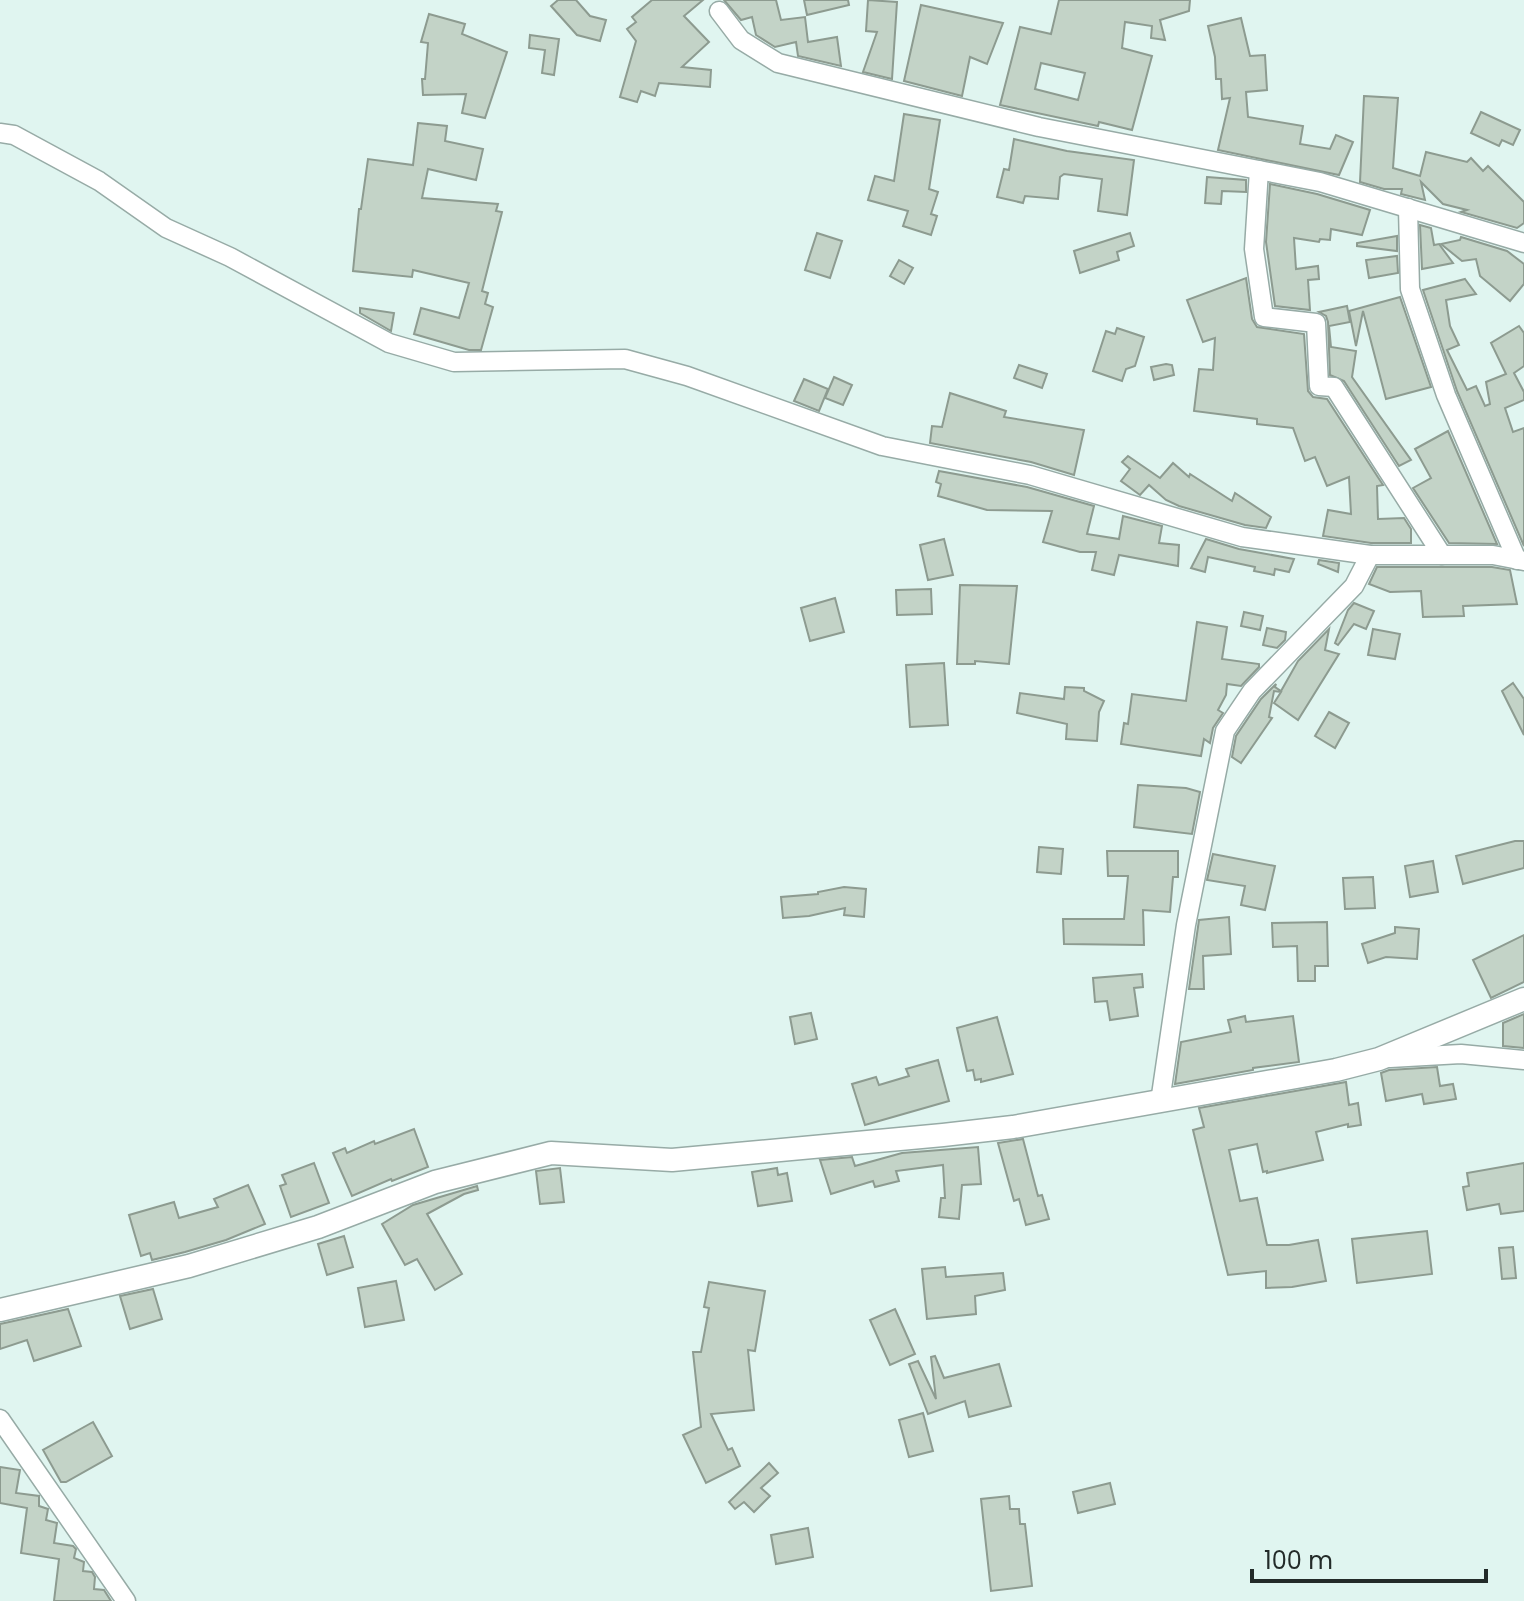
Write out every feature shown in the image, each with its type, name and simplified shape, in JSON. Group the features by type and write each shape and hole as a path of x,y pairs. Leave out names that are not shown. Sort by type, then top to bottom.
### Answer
{"street":[{"path":"719,11 741,40 778,63 1039,127 1320,182 1524,243"},
{"path":"0,133 14,135 99,181 166,228 230,257 389,343 454,362 625,359 687,376 882,446 1030,475 1242,537 1370,555 1493,555 1521,561"},
{"path":"1259,170 1254,249 1264,317 1316,323 1319,386 1334,387 1442,555"},
{"path":"1408,208 1410,289 1446,395 1521,561"},
{"path":"1160,1102 1186,925 1225,731 1252,691 1354,586 1370,555"},
{"path":"0,1310 189,1266 318,1227 435,1182 551,1153 672,1160 1013,1127 1336,1070 1379,1059 1524,999"},
{"path":"1379,1059 1461,1054 1524,1060"},
{"path":"0,1419 126,1601"}],"building":[{"path":"558,0 576,0 590,16 606,20 600,41 577,35 551,6"},
{"path":"652,0 703,0 684,16 709,42 682,67 711,70 710,87 659,83 655,96 641,91 637,102 620,97 636,41 627,29 636,22 632,17"},
{"path":"724,0 776,0 781,20 805,17 808,42 837,37 841,66 798,56 796,42 775,47 756,35 752,17 741,20"},
{"path":"804,0 848,0 849,5 807,15"},
{"path":"868,0 897,2 892,79 863,72 877,32 866,31"},
{"path":"1059,0 1190,0 1189,11 1160,20 1165,40 1151,38 1152,26 1125,22 1122,48 1152,56 1132,130 1000,105 1020,27 1051,34","holes":["1041,63 1085,73 1078,100 1035,89"]},
{"path":"921,5 1003,23 987,64 970,57 962,96 904,81"},
{"path":"429,14 465,24 462,34 507,52 485,118 462,113 466,94 423,95 422,79 425,79 428,43 421,42"},
{"path":"1241,18 1250,56 1265,55 1267,90 1246,92 1248,117 1303,126 1300,144 1330,149 1336,135 1353,142 1339,175 1218,150 1230,98 1222,99 1221,79 1216,79 1208,26"},
{"path":"530,35 559,39 554,75 542,73 545,50 529,48"},
{"path":"1364,96 1398,98 1393,168 1420,176 1426,152 1467,162 1471,158 1483,171 1488,166 1524,202 1524,223 1517,228 1461,212 1467,210 1443,204 1421,182 1425,200 1401,194 1402,189 1384,189 1360,182"},
{"path":"1481,112 1520,130 1513,145 1502,140 1499,146 1471,133"},
{"path":"904,114 940,120 929,189 938,192 931,214 937,216 931,235 903,226 908,211 868,200 875,176 894,181"},
{"path":"418,123 447,126 445,141 483,149 476,180 428,169 422,198 498,204 496,211 502,212 482,291 488,293 485,304 493,307 481,350 469,350 414,334 421,308 459,318 469,283 413,270 412,277 353,271 368,159 413,165"},
{"path":"1014,139 1067,151 1134,160 1127,215 1098,211 1102,179 1064,174 1060,177 1058,199 1025,196 1023,203 997,197 1004,169 1009,170"},
{"path":"1207,177 1246,180 1246,192 1222,191 1221,204 1205,203"},
{"path":"1270,184 1370,210 1362,235 1331,229 1330,240 1320,239 1319,242 1294,238 1296,269 1318,266 1319,279 1308,280 1310,310 1275,306 1266,242"},
{"path":"1420,225 1431,228 1434,245 1439,244 1453,263 1422,269"},
{"path":"817,233 842,241 830,278 805,270"},
{"path":"1130,233 1134,246 1117,252 1119,260 1080,273 1074,251"},
{"path":"1397,236 1397,251 1357,246 1357,243"},
{"path":"1461,237 1507,251 1524,264 1524,284 1510,301 1480,276 1476,259 1462,261 1441,244 1460,240"},
{"path":"1397,256 1398,273 1369,278 1366,260"},
{"path":"899,260 913,268 904,284 890,276"},
{"path":"1246,278 1252,319 1257,327 1304,334 1308,391 1313,397 1327,399 1383,485 1377,486 1378,519 1404,518 1411,529 1411,543 1371,543 1323,536 1328,510 1351,514 1349,477 1327,486 1315,457 1305,461 1293,428 1257,424 1257,419 1194,411 1199,369 1213,370 1215,338 1203,342 1187,300"},
{"path":"1465,279 1476,294 1446,300 1450,326 1459,345 1447,350 1467,390 1476,386 1485,406 1490,404 1486,382 1506,374 1491,343 1519,326 1524,333 1524,366 1514,373 1524,392 1524,400 1505,408 1513,432 1524,428 1524,546 1457,391 1423,290"},
{"path":"1400,297 1431,387 1386,399 1363,311 1356,346 1349,311"},
{"path":"1347,306 1350,322 1329,326 1331,347 1356,351 1352,377 1411,460 1399,466 1344,381 1330,375 1328,322 1326,316 1319,312"},
{"path":"360,308 394,313 391,331 360,313"},
{"path":"1117,328 1144,337 1135,366 1126,369 1122,381 1093,371 1106,331 1115,334"},
{"path":"1019,365 1047,374 1042,388 1014,378"},
{"path":"1172,365 1174,375 1154,380 1151,367"},
{"path":"834,377 852,385 843,405 825,398"},
{"path":"804,379 828,389 819,411 794,401"},
{"path":"950,393 1006,411 1004,417 1084,430 1074,475 1031,462 930,443 932,426 942,427"},
{"path":"1448,431 1497,544 1449,543 1413,488 1431,478 1415,449"},
{"path":"1128,456 1160,478 1173,463 1189,477 1190,474 1232,501 1235,493 1271,517 1266,528 1179,506 1166,500 1149,485 1140,495 1121,481 1130,469 1122,462"},
{"path":"939,471 1027,487 1094,506 1087,534 1119,539 1123,516 1162,526 1159,543 1179,545 1178,566 1119,555 1114,575 1092,570 1096,552 1080,552 1043,542 1052,511 987,510 938,496 941,484 936,482"},
{"path":"944,539 953,575 928,580 920,545"},
{"path":"1206,539 1239,549 1294,559 1289,572 1275,569 1274,575 1254,571 1255,567 1208,557 1205,572 1191,568"},
{"path":"1319,560 1339,563 1338,572 1318,564"},
{"path":"1377,567 1492,567 1510,570 1517,604 1463,606 1464,616 1423,617 1421,591 1390,592 1369,584"},
{"path":"960,585 1017,586 1009,664 975,661 975,664 957,664"},
{"path":"931,589 932,614 897,615 896,590"},
{"path":"835,598 844,632 810,641 801,608"},
{"path":"1354,603 1374,611 1366,629 1354,624 1338,645 1335,643 1348,610"},
{"path":"1244,612 1263,616 1260,630 1241,626"},
{"path":"1197,622 1227,627 1222,659 1259,664 1259,667 1241,686 1227,684 1226,695 1218,710 1223,713 1213,728 1210,743 1204,739 1201,756 1121,744 1124,723 1128,724 1132,694 1186,701"},
{"path":"1267,628 1286,632 1285,640 1277,648 1263,645"},
{"path":"1329,629 1325,650 1339,654 1298,720 1274,703 1281,692 1274,691 1269,717 1272,718 1241,763 1232,757 1236,736 1261,699 1276,684 1275,687 1281,691 1298,661"},
{"path":"1373,629 1400,634 1395,659 1368,655"},
{"path":"944,663 948,725 910,727 906,665"},
{"path":"1513,683 1524,699 1524,735 1502,691"},
{"path":"1065,687 1084,688 1084,691 1104,701 1099,712 1097,741 1066,739 1067,724 1017,713 1020,693 1064,699"},
{"path":"1329,712 1349,723 1335,748 1315,736"},
{"path":"1138,785 1186,788 1200,792 1192,834 1134,827"},
{"path":"1524,841 1524,868 1463,884 1456,856"},
{"path":"1039,847 1063,849 1061,874 1037,872"},
{"path":"1107,851 1178,851 1178,877 1173,877 1170,912 1143,910 1144,945 1064,944 1063,919 1124,919 1128,876 1108,876"},
{"path":"1213,854 1275,866 1265,910 1241,905 1245,886 1207,880"},
{"path":"1433,861 1438,892 1410,897 1405,866"},
{"path":"1373,877 1375,908 1345,909 1343,878"},
{"path":"844,887 866,889 864,917 844,915 845,908 783,918 781,897 818,894"},
{"path":"1229,917 1231,954 1203,956 1204,989 1189,989 1199,920"},
{"path":"1327,922 1328,966 1315,966 1315,981 1298,981 1297,946 1273,947 1272,923"},
{"path":"1395,927 1419,929 1417,959 1386,957 1368,963 1362,944 1395,933"},
{"path":"1524,935 1524,982 1491,998 1473,960"},
{"path":"1142,974 1143,987 1134,988 1138,1016 1110,1020 1107,1001 1095,1002 1093,978"},
{"path":"811,1013 817,1039 795,1044 790,1017"},
{"path":"1524,1014 1524,1048 1503,1046 1503,1023"},
{"path":"1245,1016 1246,1022 1293,1016 1299,1062 1175,1084 1181,1042 1231,1032 1228,1020"},
{"path":"997,1017 1013,1074 981,1082 981,1079 975,1080 973,1070 967,1071 957,1028"},
{"path":"938,1060 949,1101 865,1125 852,1084 876,1077 879,1085 909,1076 906,1069"},
{"path":"1437,1067 1440,1086 1453,1084 1456,1099 1424,1104 1422,1094 1386,1101 1381,1073"},
{"path":"1346,1082 1349,1105 1358,1103 1361,1125 1348,1127 1348,1124 1316,1132 1323,1160 1267,1173 1263,1172 1257,1144 1229,1150 1240,1201 1257,1198 1267,1245 1318,1240 1326,1281 1266,1288 1266,1271 1228,1275 1193,1130 1204,1127 1199,1108"},
{"path":"414,1129 428,1167 352,1196 333,1153 345,1148 347,1153"},
{"path":"1023,1139 1038,1196 1042,1195 1049,1219 1026,1225 1019,1199 1014,1201 998,1143"},
{"path":"978,1147 981,1184 962,1185 959,1219 939,1217 941,1198 945,1198 943,1165 896,1171 899,1181 875,1187 873,1181 831,1194 820,1160 852,1157 855,1166 902,1153"},
{"path":"314,1163 329,1203 291,1217 280,1186 286,1184 282,1175"},
{"path":"1524,1163 1524,1211 1501,1214 1499,1204 1467,1210 1463,1187 1469,1186 1467,1173"},
{"path":"560,1168 564,1202 540,1204 536,1171"},
{"path":"777,1168 778,1175 787,1173 792,1201 758,1206 752,1172"},
{"path":"248,1185 265,1224 185,1252 152,1260 150,1253 141,1256 129,1215 174,1202 179,1218 218,1207 214,1199"},
{"path":"477,1186 478,1190 427,1214 462,1274 435,1290 417,1259 405,1265 382,1224 413,1205"},
{"path":"1427,1231 1432,1274 1357,1283 1352,1239"},
{"path":"344,1236 353,1267 327,1275 318,1244"},
{"path":"1513,1247 1516,1278 1502,1279 1499,1248"},
{"path":"945,1267 946,1277 1003,1273 1005,1290 975,1296 976,1314 927,1319 922,1269"},
{"path":"396,1281 404,1320 365,1327 358,1288"},
{"path":"709,1282 765,1291 755,1351 748,1350 754,1410 711,1414 728,1450 732,1448 740,1466 706,1483 683,1435 701,1427 693,1352 701,1352 709,1308 704,1307"},
{"path":"153,1289 162,1319 130,1329 120,1296"},
{"path":"68,1309 81,1346 34,1361 27,1340 0,1349 0,1324"},
{"path":"895,1309 915,1354 890,1365 870,1320"},
{"path":"935,1356 944,1378 999,1364 1011,1406 969,1417 965,1401 928,1414 909,1364 918,1361 936,1399 931,1357"},
{"path":"923,1413 933,1451 909,1457 899,1420"},
{"path":"93,1422 112,1456 61,1482 43,1450"},
{"path":"769,1463 778,1473 761,1488 770,1496 754,1512 744,1502 735,1509 729,1502"},
{"path":"0,1467 20,1470 16,1493 39,1496 39,1506 48,1509 46,1520 57,1523 54,1543 76,1549 74,1558 84,1562 83,1571 92,1572 95,1577 94,1589 104,1590 111,1601 54,1601 59,1559 21,1553 27,1508 0,1503"},
{"path":"1110,1483 1115,1504 1078,1513 1073,1492"},
{"path":"1009,1496 1010,1509 1019,1509 1020,1524 1025,1524 1032,1586 991,1591 981,1499"},
{"path":"808,1528 813,1557 776,1564 771,1535"}]}
